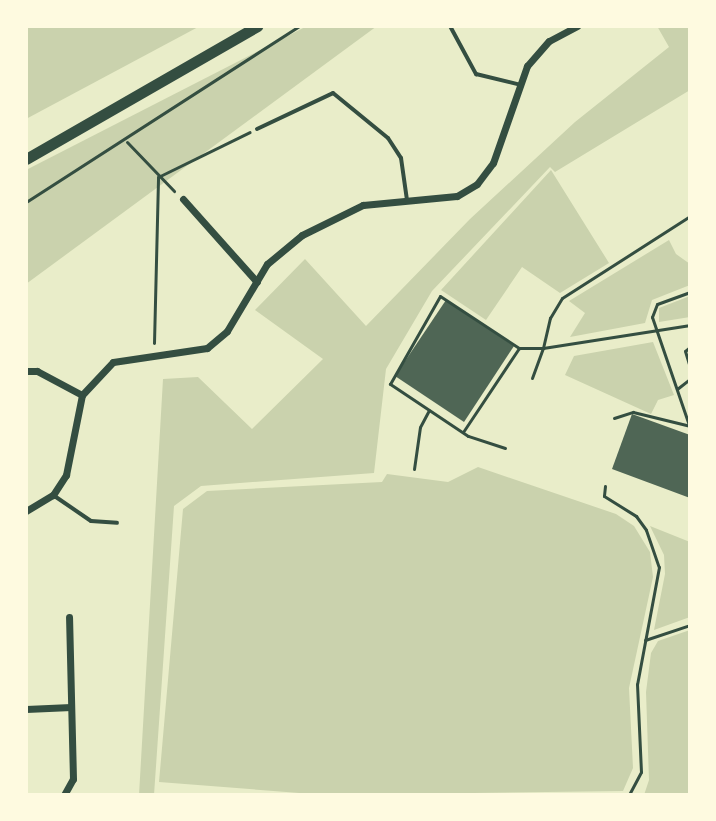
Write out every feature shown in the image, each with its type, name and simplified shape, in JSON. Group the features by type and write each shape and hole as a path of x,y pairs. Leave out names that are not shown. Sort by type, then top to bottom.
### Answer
{"main road":[{"path":"26,159 257,26"}],"street":[{"path":"26,511 53,495 66,475 82,395 113,362 207,348 227,331 267,264 302,235 363,205 457,196 477,184 493,163 527,66 549,41 577,26"},
{"path":"183,199 257,282"},
{"path":"26,371 37,371 82,395"},
{"path":"64,795 73,779 69,617"},
{"path":"26,709 71,707"}],"lane":[{"path":"450,26 476,74 521,85"},
{"path":"257,129 333,93 388,138 401,158 407,200"},
{"path":"53,495 91,521 117,523"}],"path":[{"path":"26,202 126,141 299,26"},
{"path":"158,177 257,129"},
{"path":"126,141 158,177 183,199"},
{"path":"151,355 158,177"},
{"path":"532,378 550,318 562,298 690,216"},
{"path":"690,292 654,306 656,330 690,427"},
{"path":"505,448 463,432 390,384 440,296 519,348 543,348 690,325"},
{"path":"690,347 685,351 690,367"},
{"path":"463,432 519,348"},
{"path":"677,389 690,379"},
{"path":"414,469 420,427 429,410"},
{"path":"614,418 633,412 690,427"},
{"path":"605,486 604,496 636,516 655,546 657,592 637,684 641,772 636,795"},
{"path":"645,640 690,625"},
{"path":"629,795 637,786"}],"green space":[{"path":"26,26 200,26 26,119"},
{"path":"307,26 377,26 26,284 26,170"},
{"path":"657,26 690,26 690,90 555,172 550,167 432,291 386,369 374,473 201,486 174,506 154,795 139,795 163,379 198,377 252,429 323,359 255,310 305,259 366,326 470,219 575,122 669,47"},
{"path":"551,170 609,263 560,293 522,267 486,320 441,290"},
{"path":"669,240 676,254 690,264 690,285 652,300 645,323 570,337 585,313 569,301"},
{"path":"690,296 690,317 659,322 659,308"},
{"path":"653,342 674,395 658,400 651,414 565,375 574,356"},
{"path":"478,467 616,514 634,526 650,552 653,577 629,688 633,768 623,791 325,795 159,782 183,509 207,491 382,482 387,474 448,482"},
{"path":"650,526 690,542 690,617 654,630 665,574 664,555"},
{"path":"690,630 690,795 644,795 649,780 646,692 651,653 658,641"}],"building":[{"path":"446,300 514,346 464,422 395,376"},
{"path":"632,414 690,435 690,498 612,469"}]}
